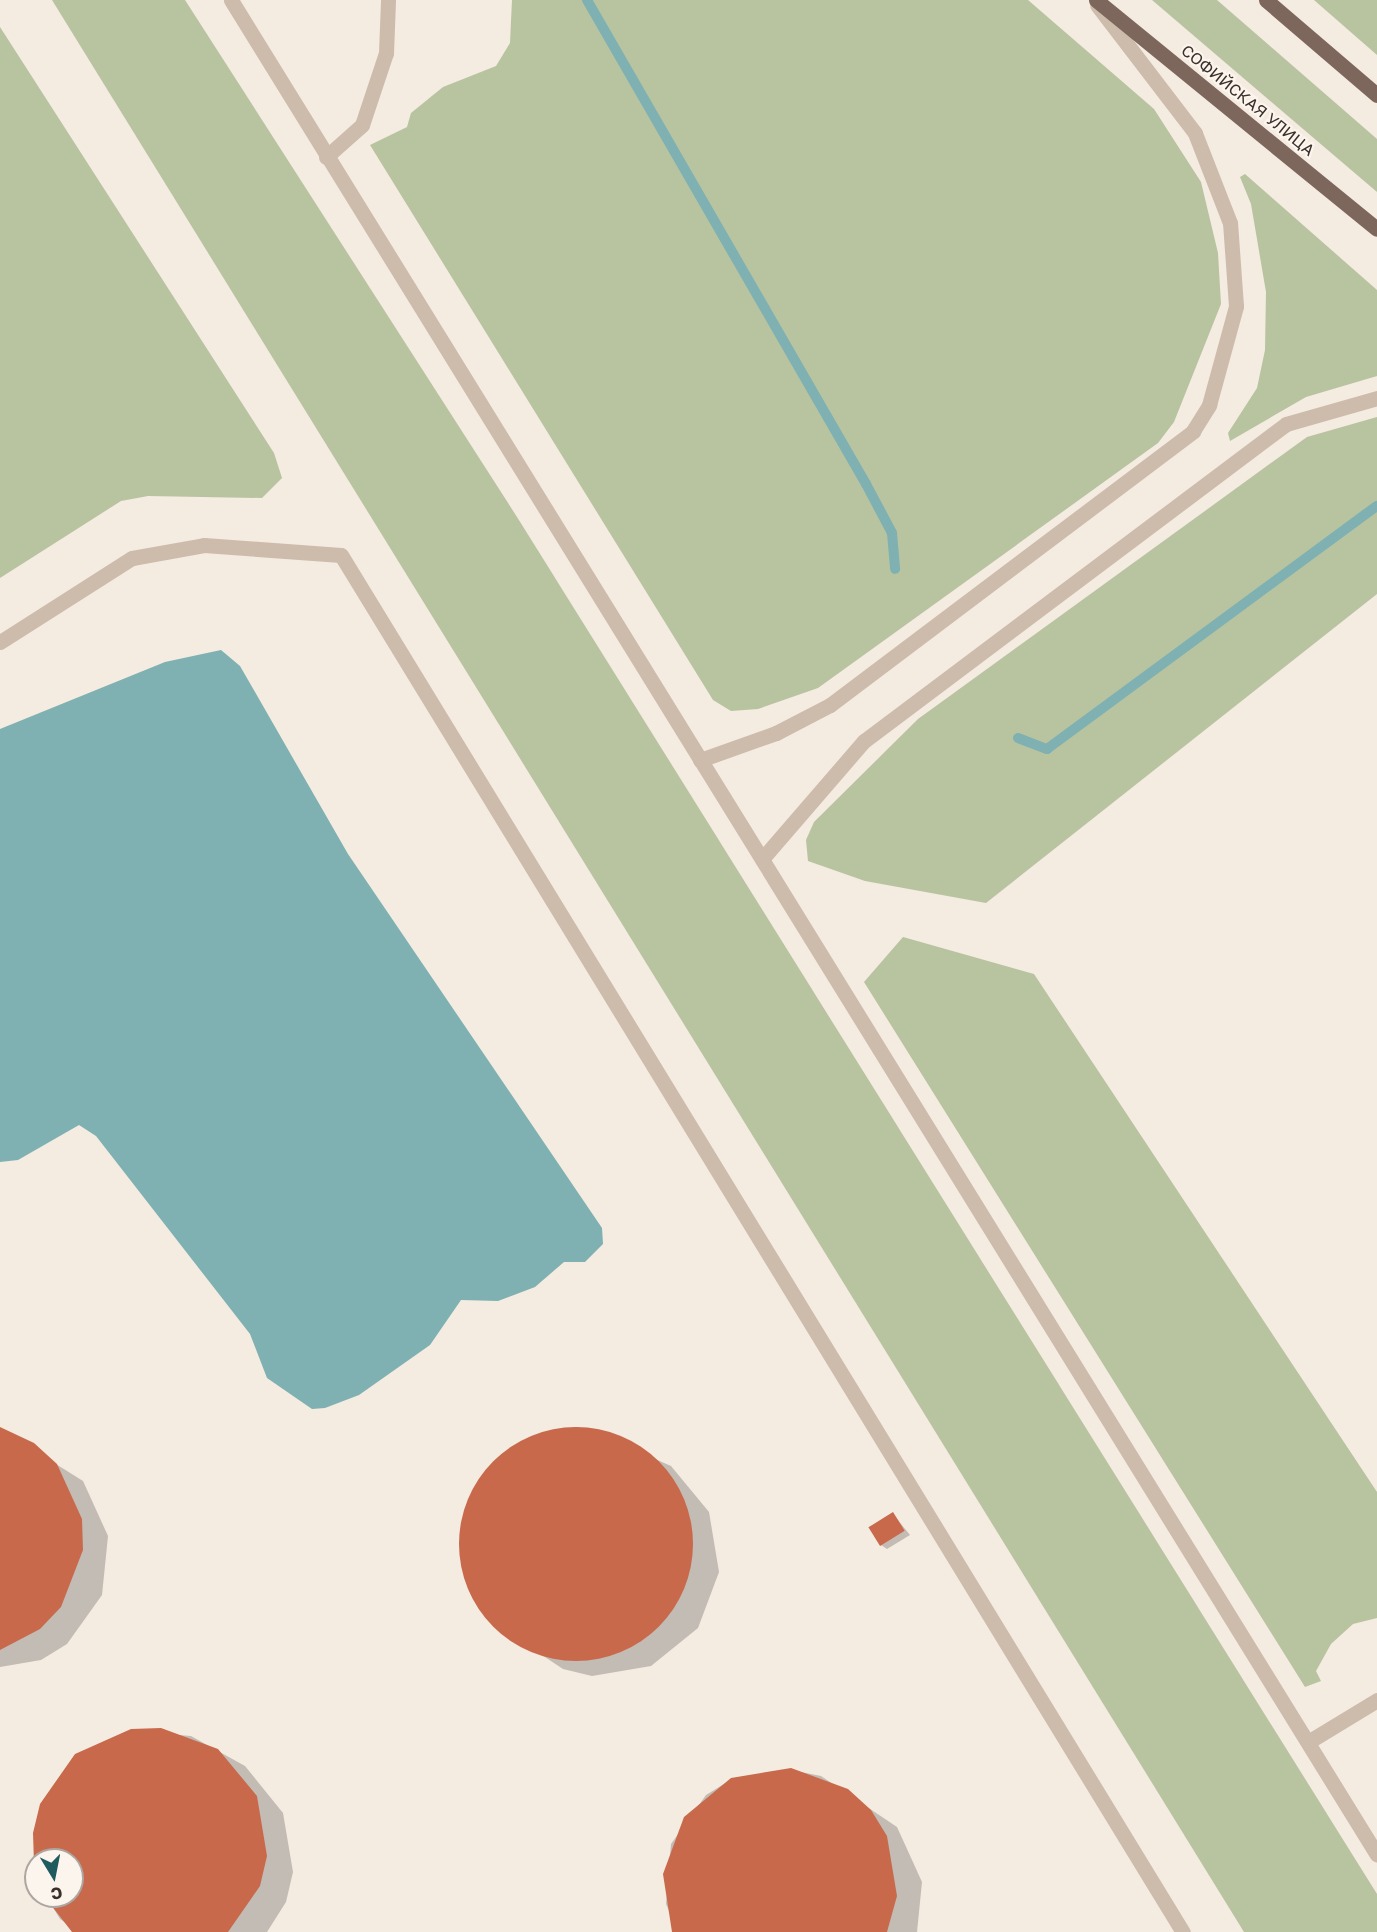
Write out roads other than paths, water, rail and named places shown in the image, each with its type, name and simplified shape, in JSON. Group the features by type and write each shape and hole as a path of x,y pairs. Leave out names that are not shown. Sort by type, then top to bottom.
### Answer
{"main road":[{"name":"СОФИЙСКАЯ УЛИЦА","path":"1095,0 1377,229"},
{"path":"1266,0 1377,95"}],"street":[{"path":"231,0 1377,1855"},
{"path":"326,157 362,125 386,53 388,0"},
{"path":"700,760 776,733 830,705 1193,431 1209,405 1236,306 1230,223 1195,133 1095,0"},
{"path":"762,859 864,741 1247,453 1286,424 1377,398"},
{"path":"0,642 132,558 204,545 341,555 1183,1932"},
{"path":"1308,1742 1377,1700"}],"water":[{"path":"221,650 240,666 348,854 602,1228 603,1244 585,1262 564,1262 535,1287 498,1301 461,1300 430,1345 359,1395 325,1408 312,1409 267,1378 250,1334 96,1136 79,1125 18,1160 0,1162 0,729 165,662"}],"waterway":[{"path":"587,0 866,484 892,533 895,569"},
{"path":"1018,738 1047,749 1377,506"}]}
